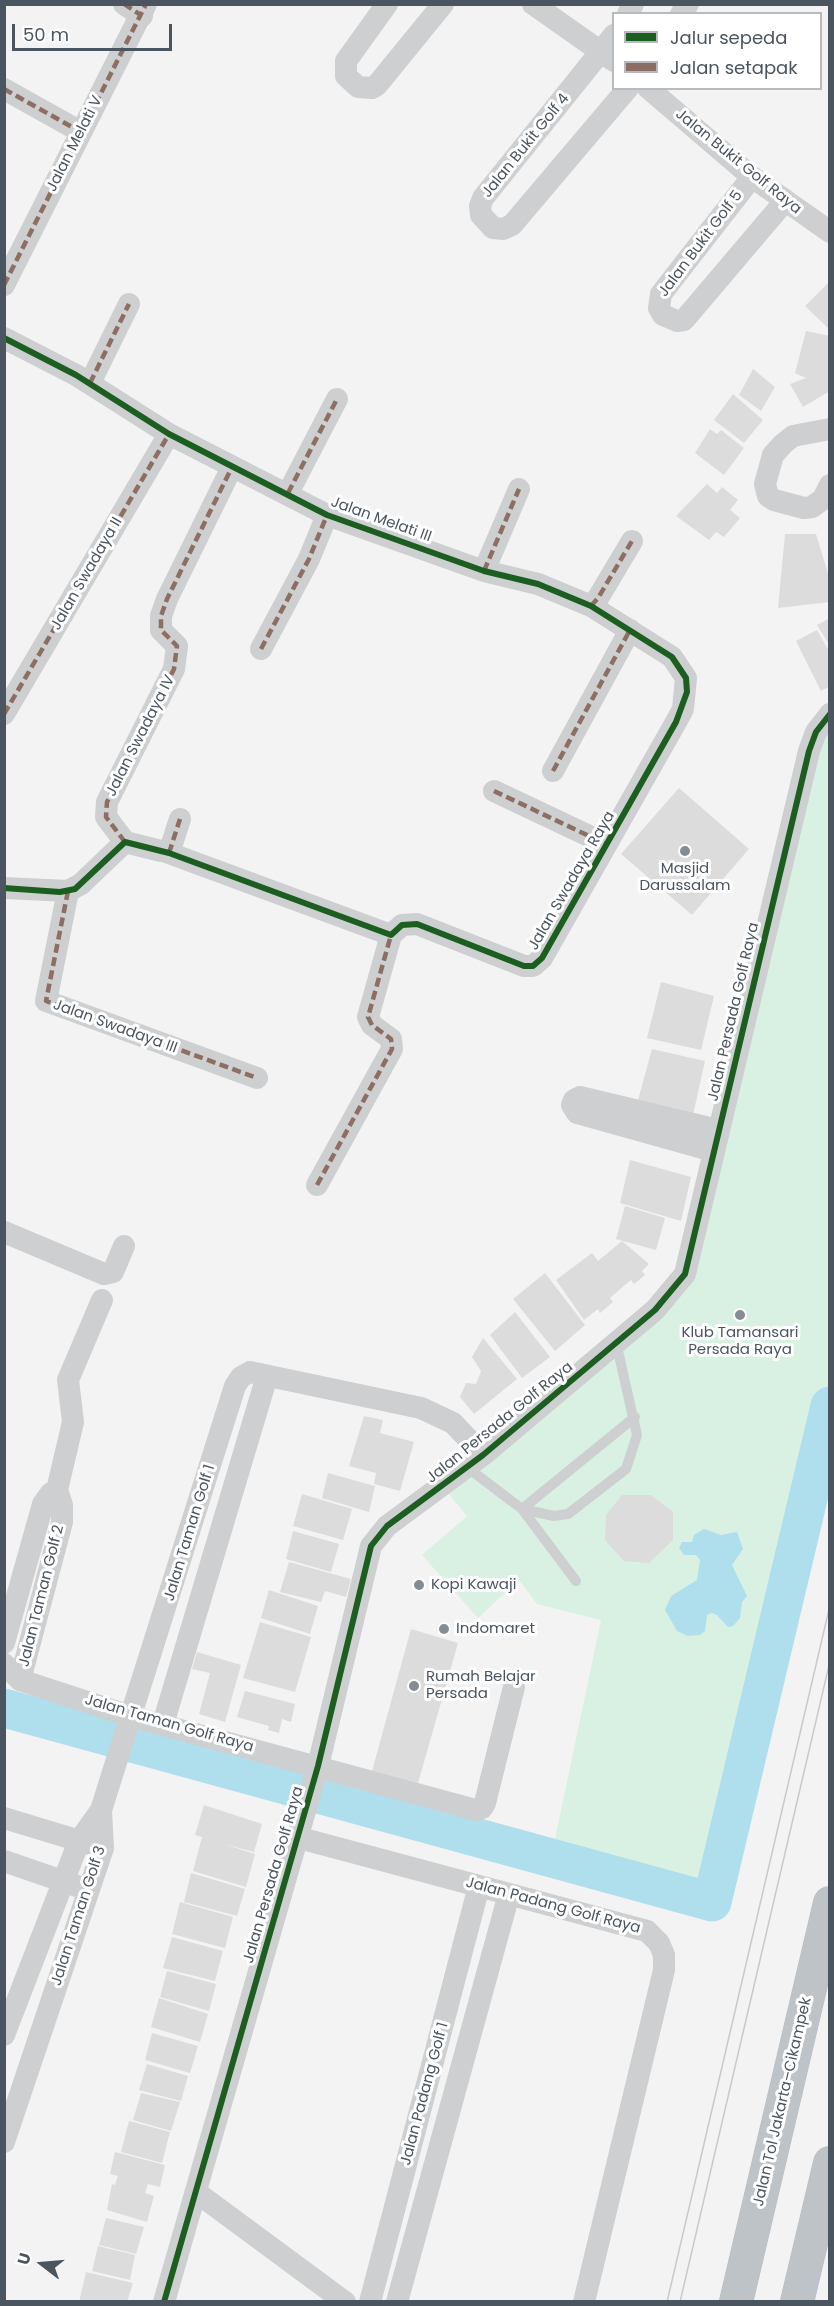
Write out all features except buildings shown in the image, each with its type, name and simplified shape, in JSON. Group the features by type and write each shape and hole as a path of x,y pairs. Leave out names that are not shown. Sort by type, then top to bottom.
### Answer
{"highway":[{"name":"Jalan Tol Jakarta–Cikampek","path":"736,2301 830,1903"},
{"path":"797,2301 830,2163"}],"street":[{"path":"387,4 346,61 346,76 358,87 372,88 377,85 443,4"},
{"path":"533,4 610,49"},
{"name":"Jalan Melati V","path":"4,285 81,132 138,8"},
{"name":"Jalan Bukit Golf 4","path":"610,49 483,198 480,215 494,228 503,229 512,225 626,90"},
{"path":"4,89 81,132"},
{"name":"Jalan Bukit Golf Raya","path":"650,90 752,177 830,232"},
{"name":"Jalan Bukit Golf 5","path":"752,177 661,294 659,308 663,315 677,321 684,320 785,201"},
{"path":"90,383 129,304"},
{"name":"Jalan Melati III","path":"4,338 90,383 170,434 327,515 484,571 538,584 591,606 672,657 686,678"},
{"path":"288,493 337,399"},
{"path":"830,429 793,436 783,444 773,455 765,484 768,496 774,500 804,508 812,507 823,499 830,485"},
{"name":"Jalan Swadaya II","path":"4,714 170,434"},
{"name":"Jalan Swadaya IV","path":"152,848 106,817 107,802 177,660 177,646 161,630 161,616 167,599 232,467"},
{"path":"484,571 519,489"},
{"path":"261,649 309,559 327,515"},
{"path":"591,606 632,541"},
{"path":"553,771 630,630"},
{"name":"Jalan Swadaya Raya","path":"391,935 402,925 417,924 525,966 533,966 542,958 683,709 686,678"},
{"name":"Jalan Persada Golf Raya","path":"164,2301 316,1771 371,1545 387,1526 476,1461 655,1310 685,1274 809,751 816,732 830,714"},
{"path":"494,791 606,844"},
{"path":"4,888 68,891 152,848 180,819"},
{"path":"152,848 391,935 368,1017 372,1025 391,1039 393,1050 317,1185"},
{"name":"Jalan Swadaya III","path":"68,891 46,1001 257,1078"},
{"path":"580,1097 715,1141 577,1113 572,1105 574,1100 580,1097"},
{"path":"4,1232 104,1274 113,1272 124,1246"},
{"name":"Jalan Taman Golf 2","path":"4,1664 21,1680 62,1522 62,1505 57,1490 74,1422 68,1380 102,1300"},
{"name":"Jalan Taman Golf 1","path":"130,1724 236,1386 241,1377 250,1372 432,1412 453,1423 476,1461"},
{"name":"Jalan Taman Golf 1","path":"163,1724 267,1376"},
{"name":"Jalan Taman Golf 2","path":"4,1643 43,1504 51,1493 57,1490"},
{"name":"Jalan Taman Golf Raya","path":"21,1680 130,1724 163,1724 316,1771 471,1809 483,1808 514,1687"},
{"name":"Jalan Taman Golf 3","path":"4,2035 79,1841 101,1810 130,1724"},
{"name":"Jalan Taman Golf 3","path":"4,2142 103,1848 101,1810"},
{"path":"4,1818 103,1848"},
{"name":"Jalan Padang Golf Raya","path":"296,1837 646,1931 659,1943 664,1955 663,1970 584,2301"},
{"path":"4,1861 89,1889"},
{"name":"Jalan Padang Golf 1","path":"370,2301 479,1886"},
{"name":"Jalan Padang Golf 1","path":"397,2301 509,1894"},
{"path":"14,2010 45,2021"},
{"path":"196,2192 345,2301"}],"lane":[{"path":"522,1509 554,1516 568,1514 615,1480 626,1469 637,1435 635,1417 616,1341"},
{"path":"522,1509 635,1417"},
{"path":"476,1461 522,1509 576,1581"}],"green space":[{"name":"Klub Tamansari Persada Raya","path":"829,714 829,1406 712,1902 551,1858 601,1620 537,1604 519,1580 478,1618 422,1555 467,1516 439,1482 686,1290"}],"water":[{"path":"704,1529 721,1535 737,1532 743,1549 732,1565 747,1596 742,1602 740,1618 733,1626 728,1627 712,1613 707,1615 705,1631 700,1635 688,1636 677,1631 665,1610 671,1596 697,1580 700,1560 696,1555 684,1555 679,1548 682,1542 692,1542 694,1535"}],"waterway":[{"path":"4,1708 712,1902 830,1406"}],"tram line":[{"path":"667,2302 830,1605"},
{"path":"680,2302 830,1661"}],"marked path":[{"path":"124,4 142,16"},
{"path":"4,285 146,4"},
{"path":"4,89 81,132"},
{"path":"90,383 129,304"},
{"path":"288,493 337,399"},
{"path":"4,714 169,434"},
{"path":"125,842 106,817 107,802 174,669 177,646 161,630 161,616 167,599 232,467"},
{"path":"484,571 519,489"},
{"path":"261,649 309,559 327,515"},
{"path":"591,606 632,541"},
{"path":"553,771 630,630"},
{"path":"494,791 606,844"},
{"path":"169,853 180,819"},
{"path":"68,891 46,1001 257,1078"},
{"path":"317,1185 392,1049 391,1039 372,1025 368,1017 391,935"}],"cycle path":[{"path":"4,338 76,375 169,434 327,515 484,571 538,584 591,606 672,657 686,678 687,692 676,722 542,958 533,966 524,966 417,924 402,925 391,935 169,853 125,842 75,889 60,892 4,888"},
{"path":"164,2302 318,1766 371,1546 387,1526 483,1455 655,1310 685,1274 809,751 816,732 830,714"}],"place":[{"name":"Masjid Darussalam","path":"685,851"},
{"name":"Klub Tamansari Persada Raya","path":"740,1315"},
{"name":"Kopi Kawaji","path":"419,1585"},
{"name":"Indomaret","path":"444,1629"},
{"name":"Rumah Belajar Persada","path":"414,1686"}]}
